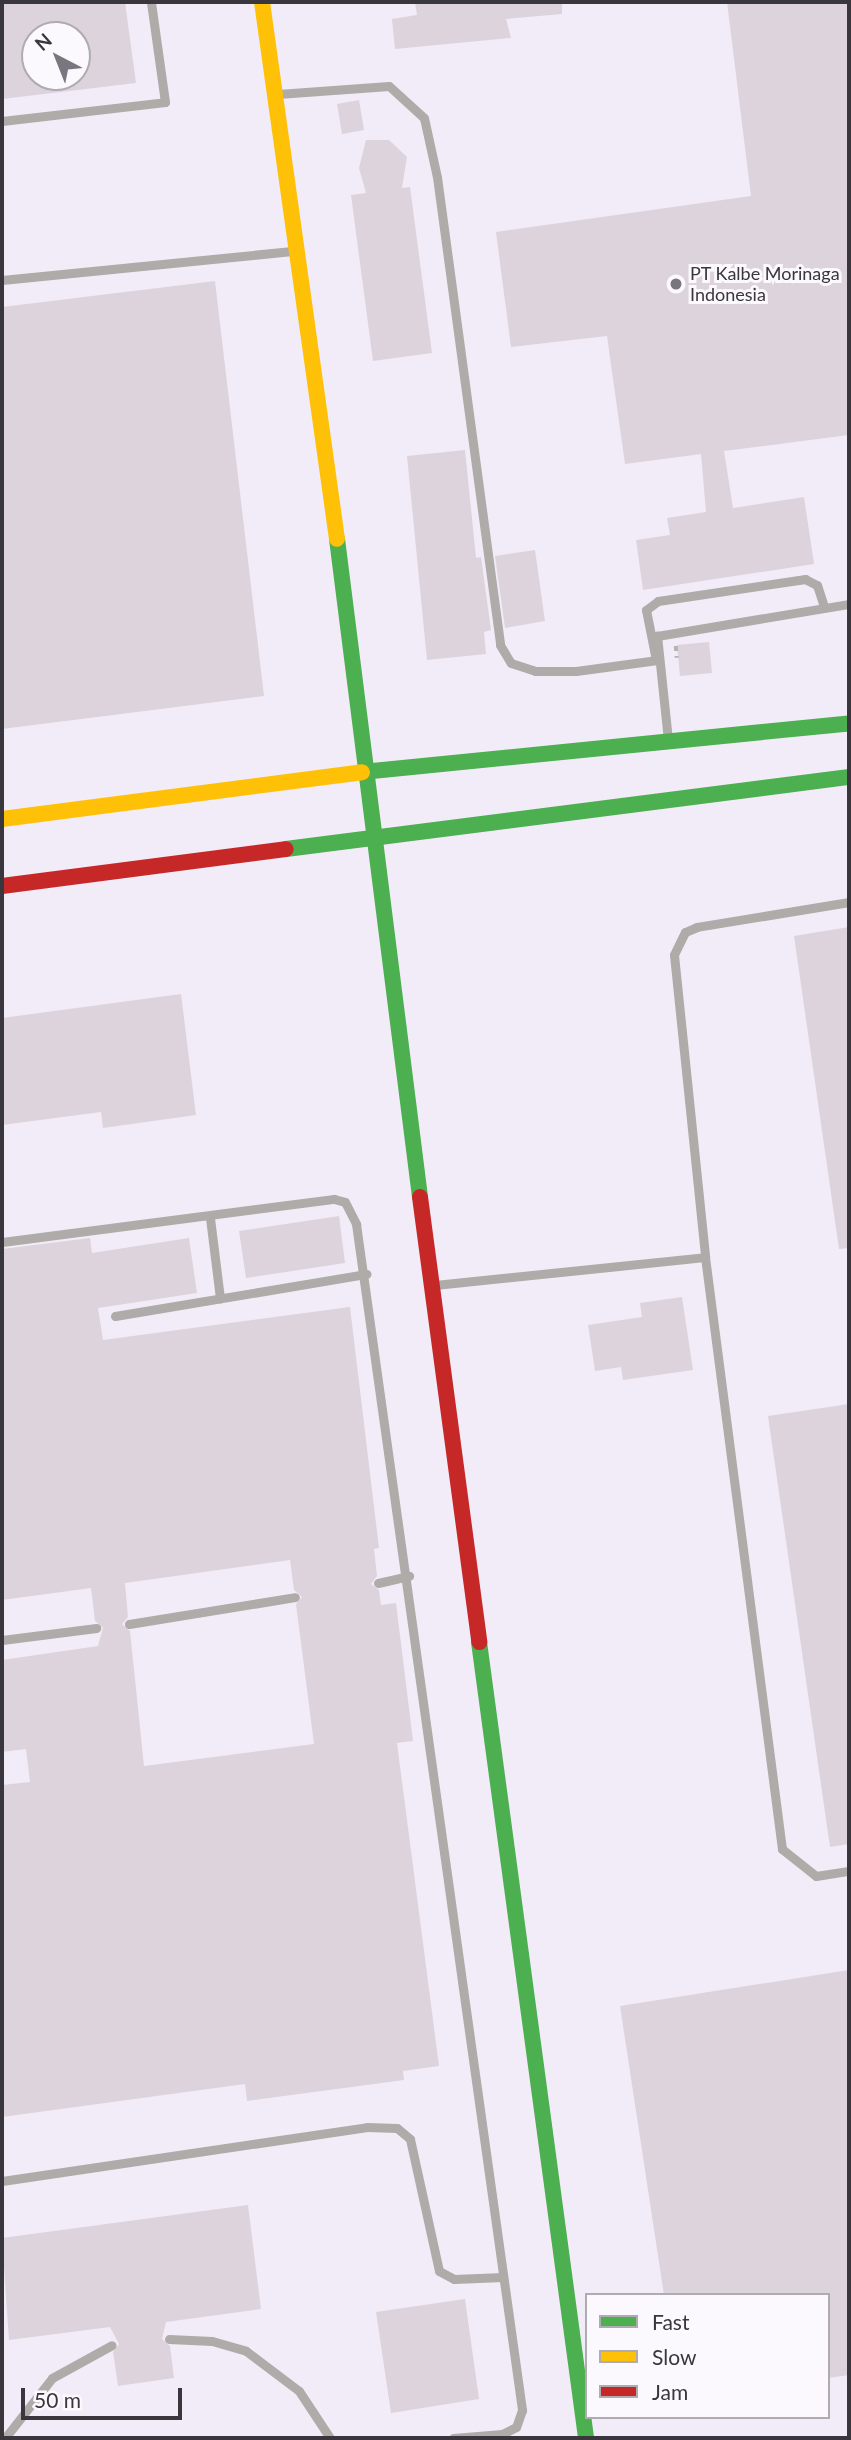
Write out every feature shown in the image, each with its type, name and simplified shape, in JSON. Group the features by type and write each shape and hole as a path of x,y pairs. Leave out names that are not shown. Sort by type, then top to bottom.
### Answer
{"street":[{"path":"262,2 369,771 372,838 435,1285 586,2438"},
{"path":"2,819 369,771 849,723"},
{"path":"2,886 849,777"}],"lane":[{"path":"2,121 165,102 150,2"},
{"path":"273,95 389,86 424,118 437,177 500,645 511,663 535,671 576,670 657,660"},
{"path":"2,280 295,251"},
{"path":"668,742 657,660 646,610 658,601 804,579 817,585 824,607"},
{"path":"657,660 657,636 664,632 849,604"},
{"path":"849,902 697,927 676,944 705,1256 782,1849 816,1876 849,1871"},
{"path":"2,1242 210,1218 334,1199 345,1202 356,1224 367,1274 522,2410 516,2427 502,2434 453,2438"},
{"path":"210,1218 220,1298"},
{"path":"435,1285 705,1256"},
{"path":"115,1316 367,1274"},
{"path":"378,1583 409,1576"},
{"path":"129,1624 295,1597"},
{"path":"2,1640 96,1628"},
{"path":"2,2181 367,2127 397,2128 410,2139 439,2271 454,2279 503,2277"},
{"path":"169,2339 212,2341 246,2351 299,2391 330,2438"},
{"path":"5,2438 52,2378 112,2345"}],"building":[{"path":"2,2 125,2 136,83 91,88 91,21 21,21 21,91 69,91 2,99"},
{"path":"415,2 562,2 562,14 506,19 511,38 395,49 392,19 417,15"},
{"name":"PT Kalbe Morinaga Indonesia","path":"727,2 849,2 849,435 724,451 733,508 804,497 814,564 643,590 636,540 670,535 667,518 706,512 701,454 625,464 607,336 511,347 496,232 751,196"},
{"path":"359,100 364,130 342,134 337,104"},
{"path":"366,140 389,140 407,157 402,188 410,187 432,353 373,361 351,195 366,193 359,168"},
{"path":"215,281 264,696 2,729 2,307"},
{"path":"465,450 476,558 481,557 491,630 484,632 486,654 427,660 407,456"},
{"path":"535,550 545,621 505,628 495,556"},
{"path":"709,642 712,673 680,676 677,645"},
{"path":"849,927 849,1248 839,1249 794,936"},
{"path":"181,994 196,1115 103,1128 101,1112 2,1125 2,1018"},
{"path":"339,1216 345,1263 246,1278 239,1231"},
{"path":"90,1238 92,1253 189,1238 197,1293 98,1308 103,1340 350,1307 379,1548 374,1549 377,1576 371,1584 379,1590 381,1605 396,1603 413,1741 397,1743 439,2066 403,2071 404,2080 247,2101 245,2084 2,2117 2,1785 30,1782 26,1749 2,1752 2,1660 98,1646 103,1628 95,1621 91,1588 2,1600 2,1249","holes":["290,1560 294,1590 302,1597 296,1604 314,1744 144,1766 130,1631 122,1624 128,1617 125,1583"]},
{"path":"682,1297 693,1370 623,1380 621,1367 595,1371 588,1325 642,1317 640,1303"},
{"path":"849,1404 849,1844 830,1847 768,1416"},
{"path":"849,1970 849,2375 830,2378 830,2293 664,2293 620,2006"},
{"path":"248,2205 261,2309 166,2322 162,2339 170,2346 174,2378 118,2386 113,2352 119,2344 110,2327 9,2340 2,2238"},
{"path":"465,2299 479,2399 391,2413 376,2312"}],"traffic: fast":[{"path":"337,539 420,1197"},
{"path":"362,772 849,723"},
{"path":"286,849 849,777"},
{"path":"479,1642 586,2438"}],"traffic: slow":[{"path":"262,2 337,539"},
{"path":"2,819 362,772"}],"traffic: jam":[{"path":"2,886 286,849"},
{"path":"420,1197 479,1642"}],"place":[{"name":"PT Kalbe Morinaga Indonesia","path":"676,284"}]}
